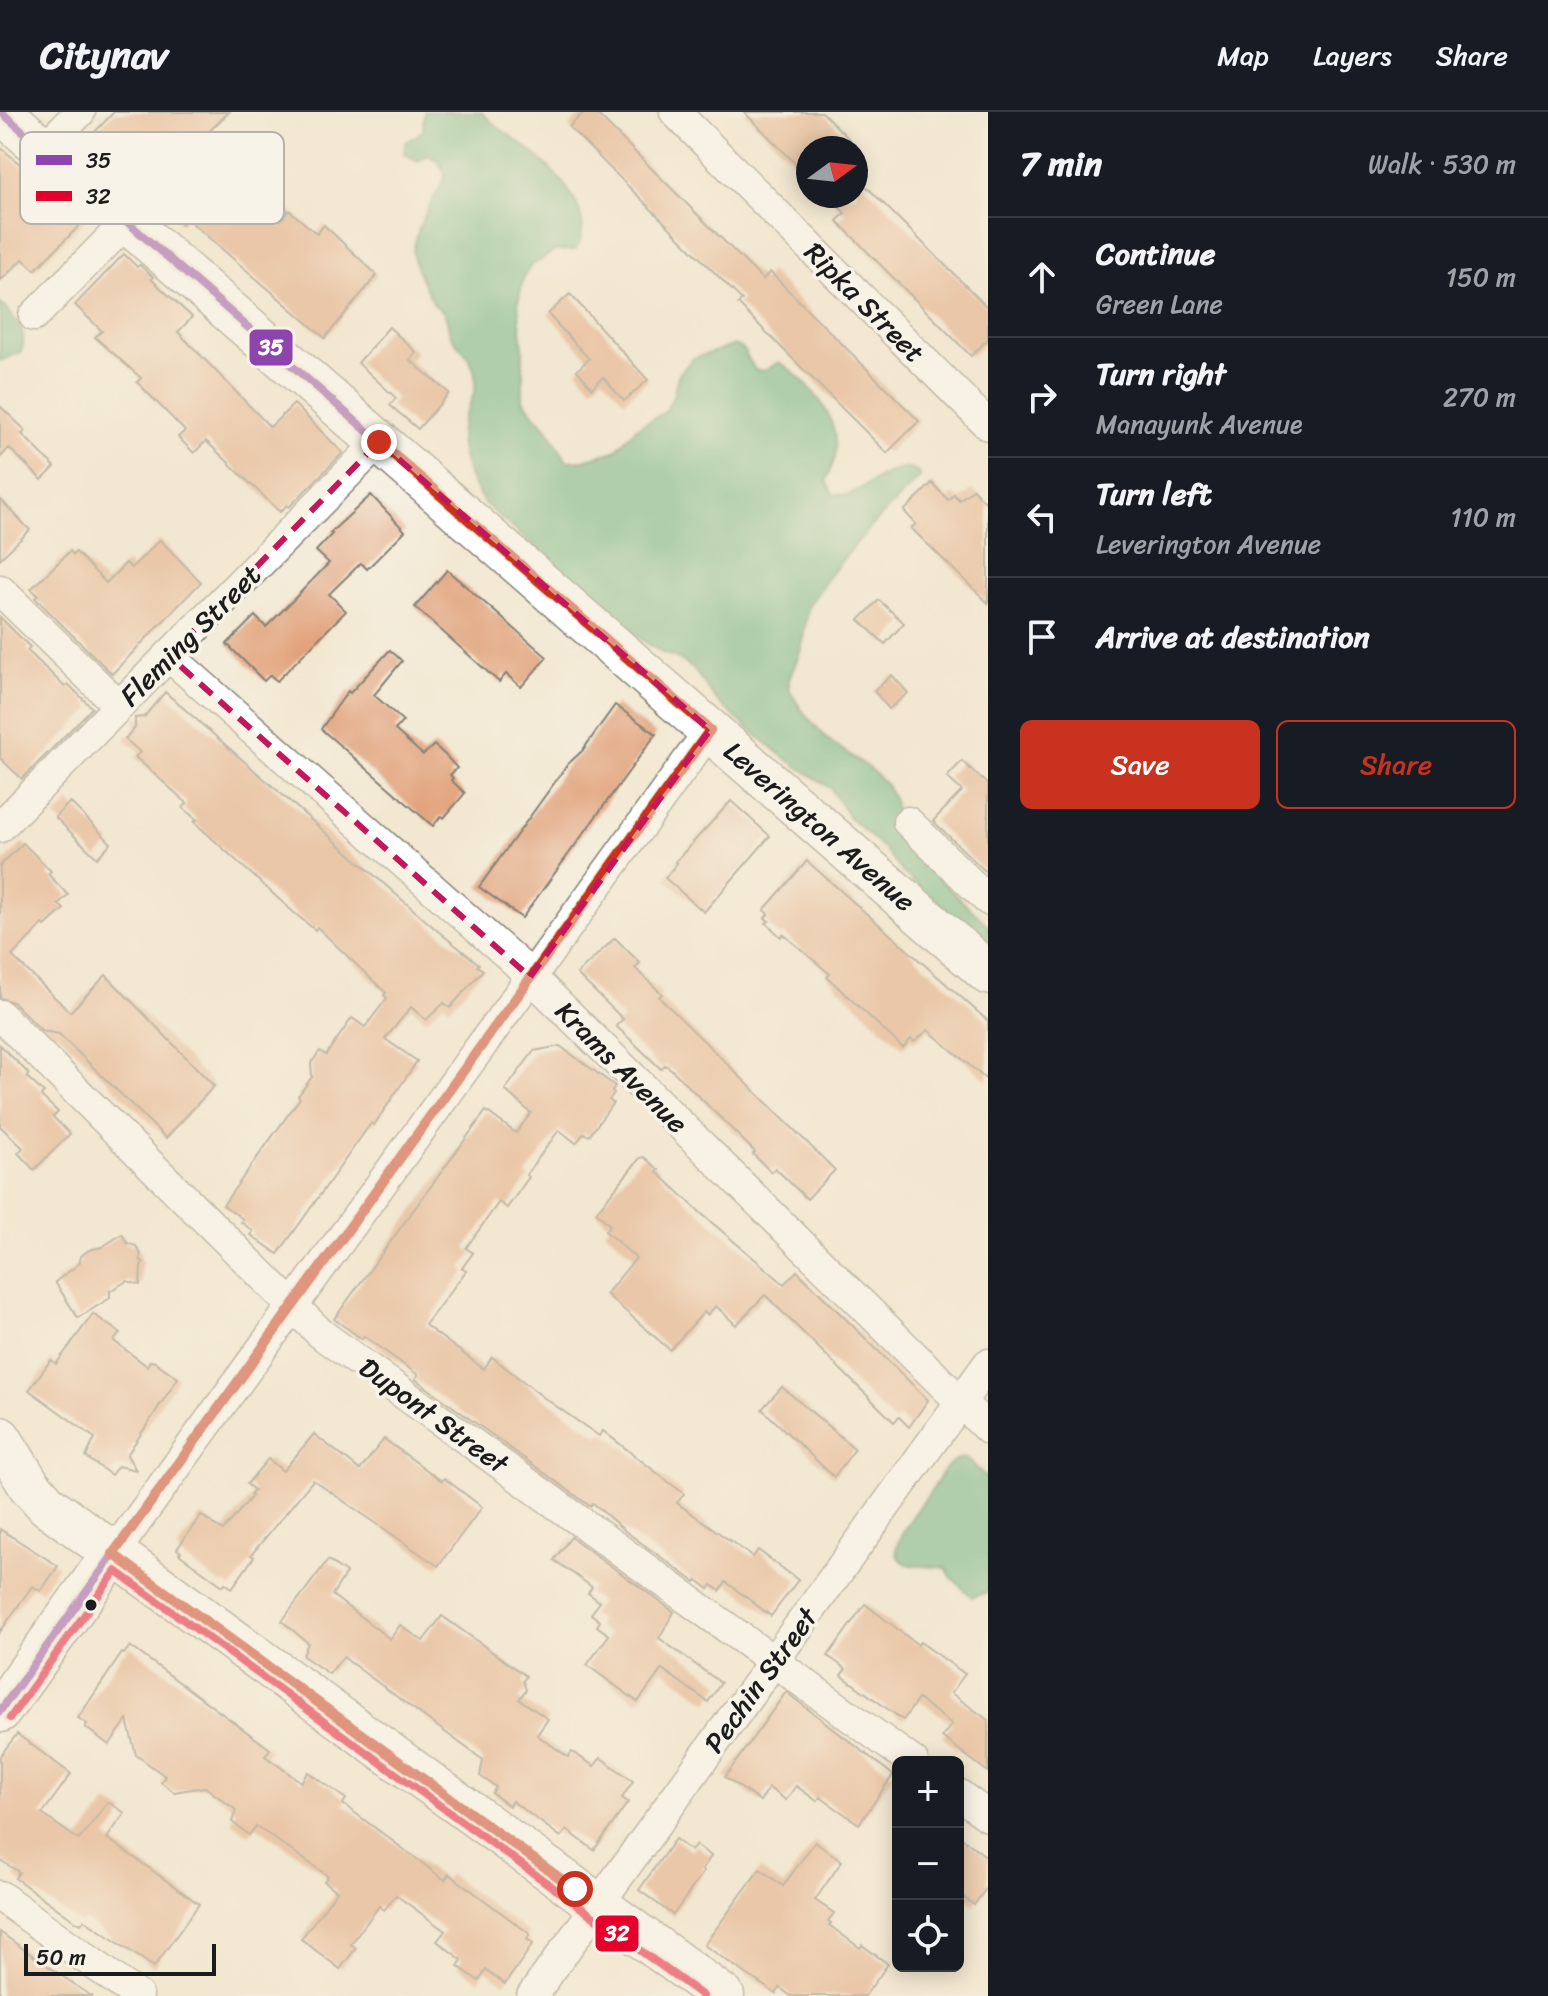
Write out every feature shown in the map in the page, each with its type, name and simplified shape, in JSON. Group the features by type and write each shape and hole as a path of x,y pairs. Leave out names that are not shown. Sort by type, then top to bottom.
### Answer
{"street":[{"name":"Leverington Avenue","path":"1,112 24,132"},
{"path":"60,132 80,112"},
{"name":"Ripka Street","path":"675,112 988,425"},
{"path":"34,316 125,224"},
{"name":"Leverington Avenue","path":"127,224 988,973"},
{"name":"Fleming Street","path":"0,827 379,442"},
{"path":"0,590 119,706"},
{"name":"Krams Avenue","path":"169,656 530,977 988,1429"},
{"path":"0,1711 710,730"},
{"path":"908,822 988,900"},
{"name":"Dupont Street","path":"0,1015 321,1334 905,1756"},
{"name":"Pechin Street","path":"532,1996 988,1364"},
{"path":"0,1438 37,1495 113,1554 723,1996"},
{"path":"964,1798 988,1816"},
{"path":"0,1896 138,1996"}],"highlighted area":[{"path":"379,442 710,730 530,977 169,656"}],"green space":[{"path":"424,112 482,113 545,164 573,197 580,214 582,232 576,250 555,251 531,266 524,276 518,303 523,348 523,400 549,431 567,461 615,451 636,428 665,412 678,375 693,358 735,345 743,349 755,370 764,371 779,362 802,380 821,402 836,442 835,457 826,481 833,494 855,492 882,475 901,468 919,473 920,477 865,533 809,605 801,650 789,680 789,689 801,709 827,739 885,783 894,800 900,831 939,879 988,925 988,946 903,873 884,849 848,816 830,788 745,726 717,701 693,669 633,634 484,503 468,473 460,439 464,417 475,389 474,370 452,337 443,312 432,300 413,257 422,222 446,175 438,161 428,155 418,161 404,154 405,143 423,131"},
{"path":"0,303 19,324 23,344 21,352 0,361"},
{"path":"966,1458 988,1479 988,1592 972,1597 946,1568 908,1564 898,1557 896,1551 908,1523 944,1471 955,1460"}],"building":[{"path":"114,112 229,112 208,132 95,132"},
{"path":"584,112 595,112 763,280 770,272 919,421 887,453 738,304 742,300 569,127"},
{"path":"744,112 822,112 846,136 796,136 796,164"},
{"path":"0,147 20,164 20,224 81,224 35,270 23,259 0,281"},
{"path":"868,188 988,308 988,339 971,356 837,221 845,213 840,208 868,208"},
{"path":"289,210 317,234 324,225 377,275 325,338 193,224 284,224 284,216"},
{"path":"124,254 153,277 151,279 192,317 178,332 270,427 294,404 343,453 289,507 287,505 280,512 206,441 194,453 178,437 185,431 137,382 141,378 95,337 102,331 75,305"},
{"path":"570,294 648,380 624,401 603,377 592,388 577,370 589,359 548,314"},
{"path":"389,327 416,352 410,360 449,393 418,429 390,405 396,398 358,363"},
{"path":"0,406 26,431 22,434 55,467 42,480 9,448 0,458"},
{"path":"932,483 948,500 954,494 959,500 973,489 988,505 988,603 911,528 916,524 904,511"},
{"path":"371,495 405,531 367,569 361,563 329,594 346,611 277,681 270,675 264,681 227,644 255,616 266,627 329,563 316,551 330,533"},
{"path":"0,499 30,530 0,559"},
{"path":"160,540 201,582 112,674 35,598 38,595 31,589 70,551 73,555 76,552 106,583 126,563 131,568"},
{"path":"447,570 547,657 521,687 506,674 499,682 415,607"},
{"path":"879,600 904,623 885,644 859,620"},
{"path":"0,617 30,647 27,650 92,708 22,779 0,758"},
{"path":"390,650 402,661 374,695 403,721 395,730 423,755 434,745 445,755 457,768 450,775 451,780 465,793 433,826 321,729 348,691 350,693"},
{"path":"892,675 908,693 889,709 874,691"},
{"path":"165,692 483,970 450,1008 444,1003 426,1020 411,1007 385,1039 417,1061 374,1125 371,1123 278,1254 251,1235 253,1231 241,1222 243,1219 223,1205 300,1098 298,1096 312,1077 311,1063 320,1051 326,1055 352,1018 365,1027 387,998 386,993 317,927 315,930 292,911 194,822 197,820 183,808 187,803 135,757 140,752 125,739 135,728 135,718 144,717"},
{"path":"615,705 656,734 522,918 479,887"},
{"path":"962,761 988,785 988,874 933,821 962,791 947,777"},
{"path":"731,801 770,836 704,912 665,878 675,862"},
{"path":"70,802 111,843 97,858 55,817"},
{"path":"23,843 51,871 48,874 68,895 58,904 64,909 45,926 43,924 12,956 70,1012 106,975 214,1086 166,1138 59,1034 42,1031 13,1002 0,998 0,866"},
{"path":"807,861 988,1021 988,1081 928,1030 914,1042 911,1039 903,1048 827,977 830,974 766,923 769,921 765,918 768,914 764,910"},
{"path":"615,938 640,963 635,968 662,994 659,997 835,1170 807,1199 775,1168 771,1172 753,1154 755,1152 671,1069 665,1065 661,1069 616,1026 623,1019 577,974"},
{"path":"0,1045 44,1093 41,1096 58,1112 53,1117 70,1134 34,1170 18,1153 23,1148 0,1126"},
{"path":"560,1046 615,1086 609,1100 613,1103 589,1136 584,1133 576,1143 559,1130 526,1175 529,1177 507,1208 499,1202 466,1248 473,1253 462,1268 466,1271 425,1325 484,1369 492,1357 599,1436 603,1431 684,1494 677,1503 753,1557 758,1550 798,1580 771,1616 726,1582 720,1591 712,1585 709,1589 697,1580 695,1582 625,1531 593,1503 590,1506 415,1379 418,1375 364,1336 362,1339 334,1319 486,1111 516,1133 531,1113 505,1090 534,1051"},
{"path":"644,1157 703,1215 784,1284 797,1271 928,1400 909,1427 899,1417 894,1422 765,1295 736,1325 716,1306 707,1315 704,1312 670,1350 606,1294 636,1258 605,1231 610,1225 596,1212"},
{"path":"122,1234 127,1243 136,1246 141,1254 140,1259 144,1263 141,1265 140,1285 127,1281 110,1291 110,1298 78,1318 55,1282 79,1264 81,1256 89,1250 102,1247"},
{"path":"93,1314 120,1333 114,1341 147,1366 150,1361 155,1362 178,1378 127,1455 136,1470 118,1466 111,1475 86,1457 95,1438 29,1390 51,1360 56,1364"},
{"path":"782,1387 855,1449 834,1477 762,1409"},
{"path":"314,1434 360,1470 384,1439 482,1507 438,1566 313,1480 251,1555 254,1557 232,1588 225,1583 223,1586 179,1554 181,1552 177,1549 201,1515 223,1531 252,1496 250,1494 254,1490 247,1484 268,1459 283,1471"},
{"path":"0,1529 58,1566 41,1591 32,1586 0,1632"},
{"path":"571,1537 674,1612 659,1638 721,1683 708,1702 662,1669 638,1702 587,1665 609,1635 597,1626 600,1621 591,1614 600,1602 588,1593 592,1587 554,1560"},
{"path":"328,1560 346,1573 332,1595 390,1639 400,1625 423,1641 442,1616 526,1676 523,1681 526,1690 519,1699 548,1719 537,1735 568,1757 572,1752 594,1766 601,1758 633,1781 622,1798 628,1802 594,1850 567,1830 561,1837 512,1801 509,1806 492,1793 496,1787 480,1776 483,1760 343,1657 329,1674 303,1656 308,1643 282,1621"},
{"path":"865,1604 918,1645 920,1642 965,1674 951,1693 988,1720 988,1772 942,1737 952,1724 918,1699 903,1720 841,1675 846,1669 828,1656"},
{"path":"130,1646 270,1749 265,1756 301,1782 308,1772 346,1799 343,1804 445,1880 449,1874 530,1934 527,1939 533,1944 505,1984 486,1970 479,1981 458,1966 462,1960 437,1941 445,1931 396,1895 384,1910 379,1906 351,1944 356,1948 340,1969 301,1939 337,1891 324,1881 328,1876 256,1826 249,1835 232,1822 236,1810 205,1787 174,1792 161,1782 165,1776 136,1755 127,1720 109,1745 78,1718"},
{"path":"786,1692 892,1774 859,1824 820,1797 817,1801 796,1786 786,1800 769,1788 760,1801 725,1777"},
{"path":"17,1734 71,1774 42,1814 79,1840 108,1802 125,1813 107,1838 199,1904 154,1967 84,1920 81,1924 72,1919 15,1878 19,1872 0,1860 0,1756"},
{"path":"675,1839 691,1851 696,1845 711,1856 673,1915 639,1890"},
{"path":"964,1840 988,1858 988,1886 974,1905 964,1898"},
{"path":"815,1842 842,1861 815,1900 834,1913 828,1921 831,1923 829,1925 888,1964 865,1996 791,1996 780,1988 776,1994 704,1945 760,1869 783,1886"},
{"path":"0,1932 36,1958 91,1996 0,1996"}],"transit line":[{"name":"35","path":"1,112 24,132"},
{"name":"35","path":"0,1711 710,730 129,224"},
{"name":"32","path":"10,1718 116,1571 703,1996"}],"route":[{"path":"379,442 710,730 113,1554 575,1889"}]}
